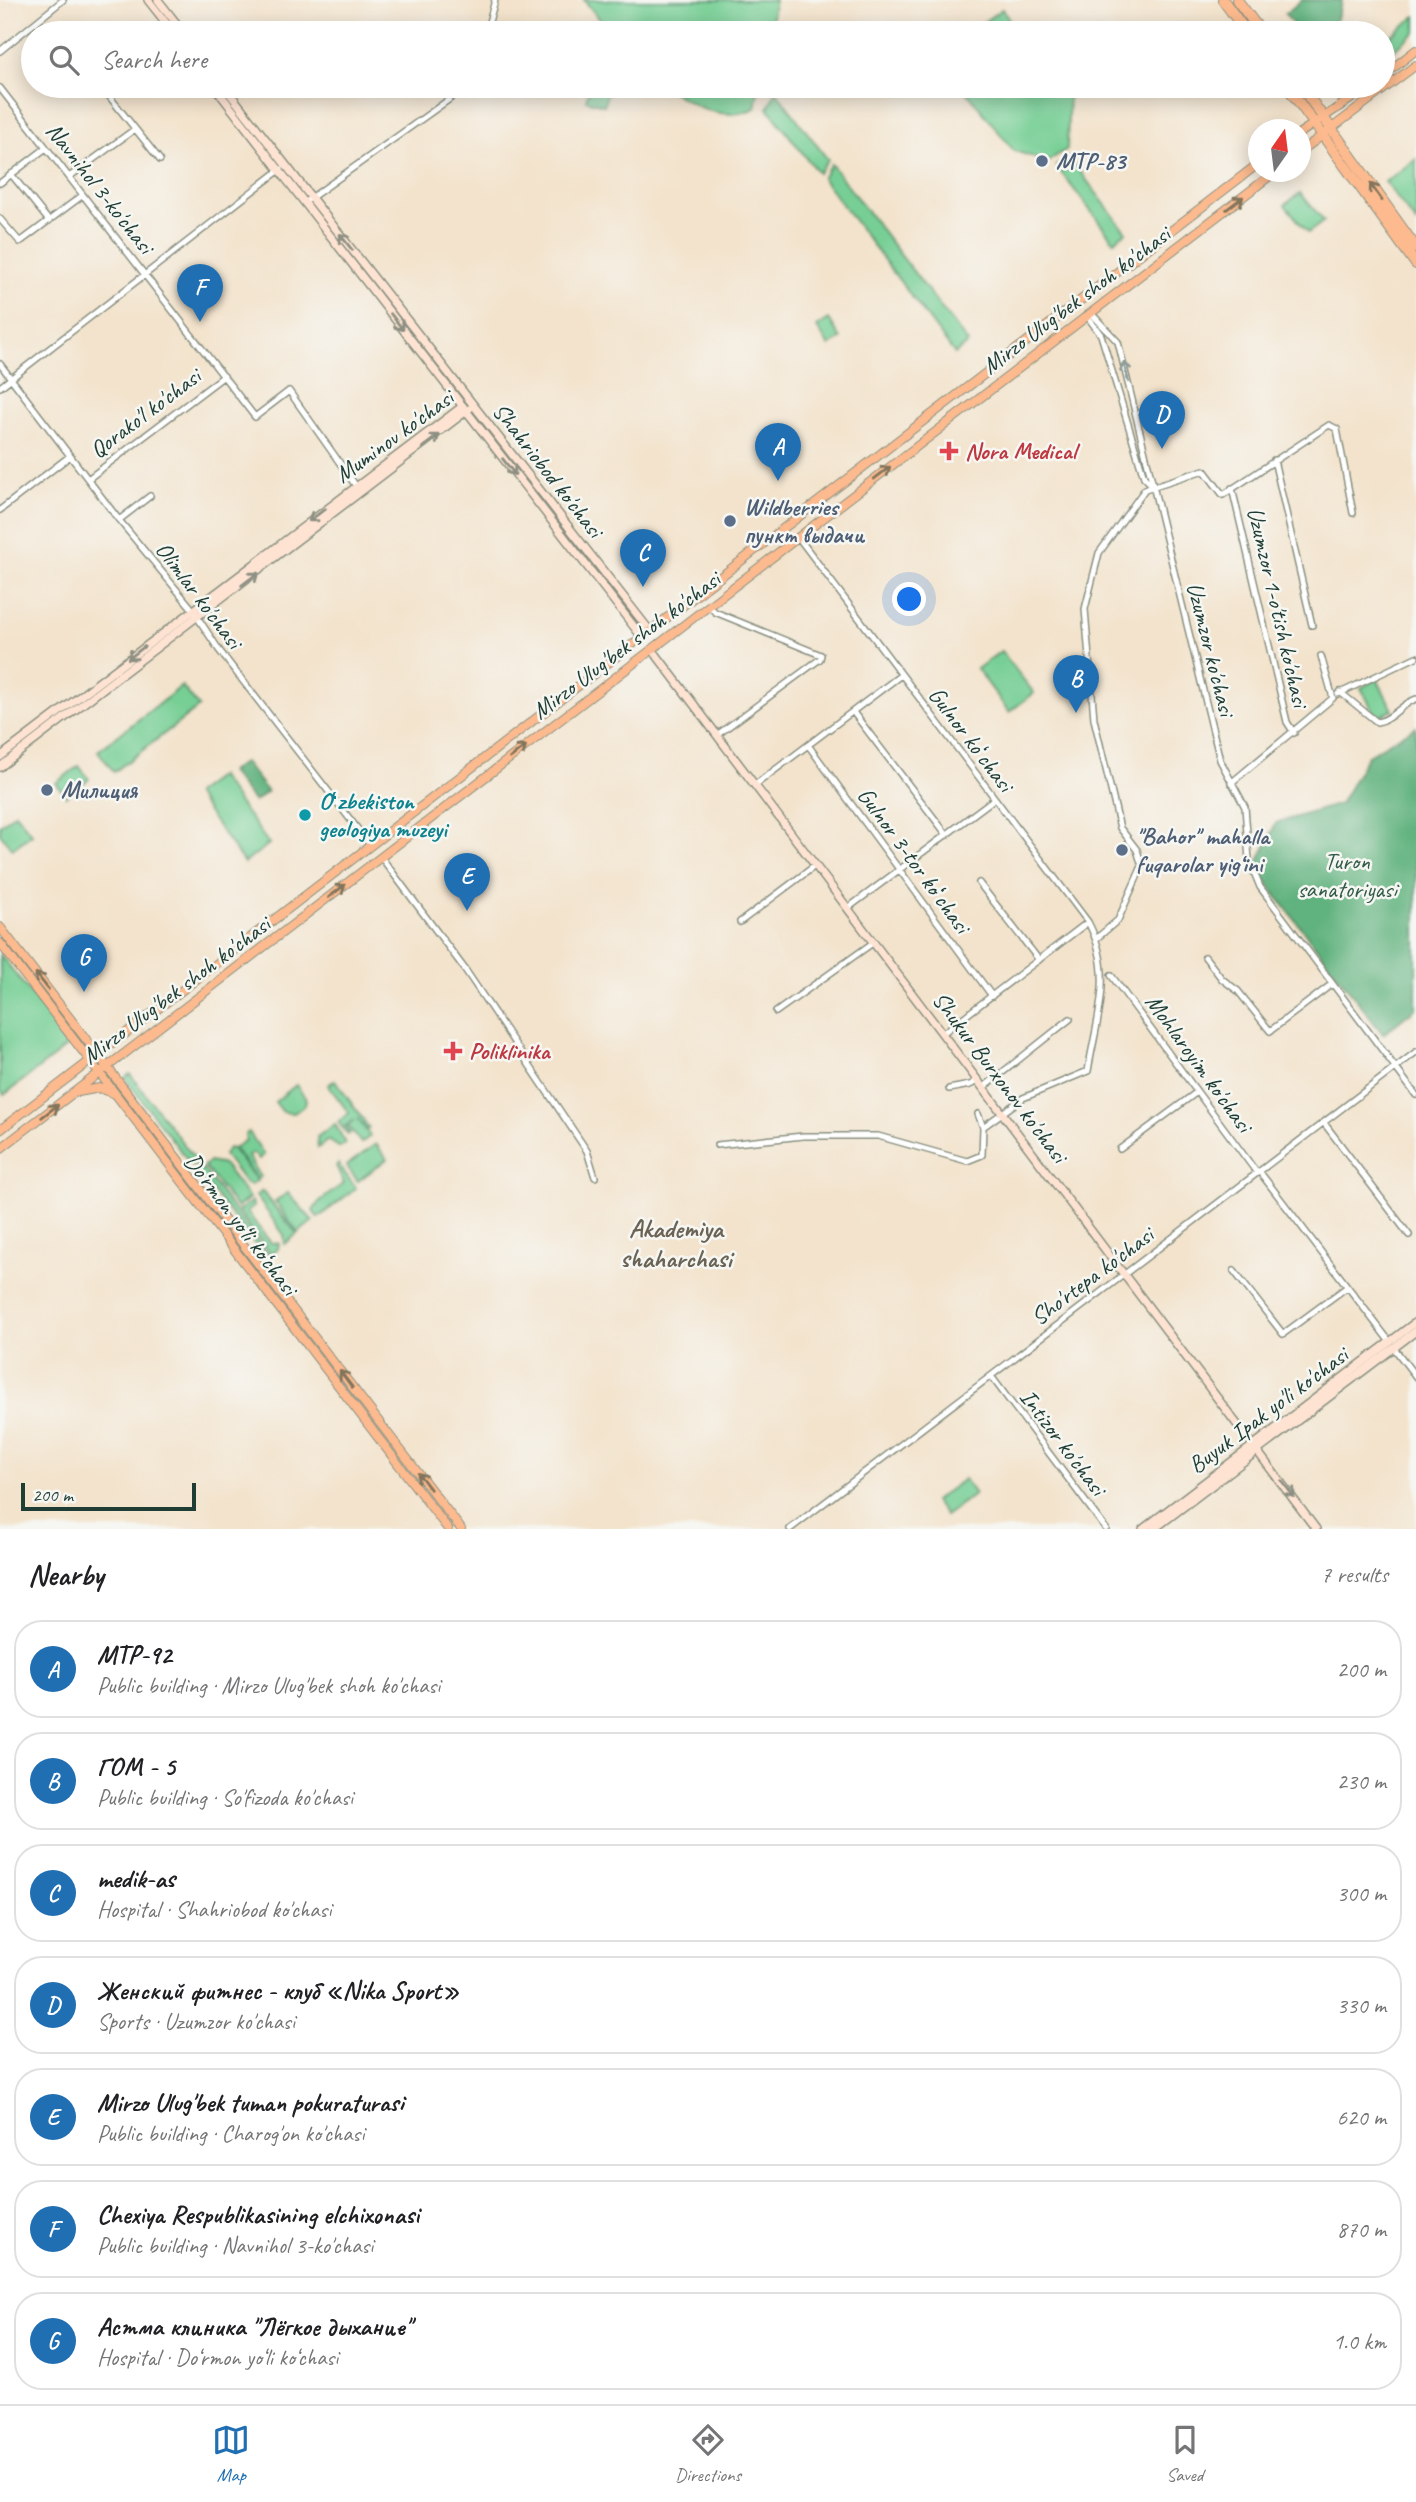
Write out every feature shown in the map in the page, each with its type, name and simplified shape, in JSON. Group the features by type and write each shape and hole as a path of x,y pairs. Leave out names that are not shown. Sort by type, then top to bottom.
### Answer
{"highway":[{"path":"1223,0 1238,21"},
{"path":"1237,0 1253,21"},
{"path":"1296,98 1416,264"},
{"path":"1310,98 1416,248"}],"main road":[{"path":"148,0 165,21"},
{"path":"158,0 175,21"},
{"path":"1395,67 1415,52"},
{"path":"1395,81 1416,65"},
{"name":"Shahriobod ko'chasi","path":"223,98 279,170 308,200 471,403 650,631"},
{"name":"Shahriobod ko'chasi","path":"233,98 286,165 308,200 465,409 652,649"},
{"path":"1311,126 1353,98"},
{"path":"1311,144 1372,98"},
{"name":"Mirzo Ulug'bek shoh ko'chasi","path":"0,1130 1248,172"},
{"name":"Mirzo Ulug'bek shoh ko'chasi","path":"0,1149 1262,182"},
{"path":"1191,217 1200,229"},
{"path":"1141,255 1150,267"},
{"path":"1017,350 1026,362"},
{"name":"Muminov ko'chasi","path":"0,767 198,618 471,403"},
{"name":"Muminov ko'chasi","path":"0,757 356,486 465,409"},
{"path":"650,631 652,649"},
{"name":"Shukur Burxonov ko'chasi","path":"652,649 1316,1529"},
{"path":"441,791 450,804"},
{"path":"301,898 311,911"},
{"name":"Do‘rmon yo‘li ko‘chasi","path":"0,927 104,1069 121,1097 449,1529"},
{"name":"Do‘rmon yo‘li ko‘chasi","path":"0,943 95,1057"},
{"path":"104,1069 461,1529"},
{"path":"72,1094 100,1088 121,1097"},
{"name":"Buyuk Ipak yo'li ko'chasi","path":"1154,1529 1392,1345 1416,1322"},
{"name":"Buyuk Ipak yo'li ko'chasi","path":"1392,1345 1416,1331"},
{"name":"Buyuk Ipak yo'li ko'chasi","path":"1143,1529 1256,1448"}],"street":[{"path":"47,0 54,8"},
{"path":"38,21 63,0"},
{"path":"489,21 495,0"},
{"path":"0,51 21,34"},
{"name":"Navnihol 3-ko'chasi","path":"0,88 255,416 289,391 356,486"},
{"path":"110,98 160,160"},
{"path":"308,200 451,98"},
{"path":"69,177 135,129"},
{"path":"0,183 46,148"},
{"path":"0,387 286,165"},
{"path":"11,174 49,221"},
{"path":"0,219 20,242 83,195"},
{"name":"Uzumzor ko'chasi","path":"1089,314 1101,335 1144,477 1153,486"},
{"name":"Uzumzor ko'chasi","path":"1089,314 1118,342 1220,760 1247,816 1249,860 1260,887 1332,984"},
{"name":"Olimlar ko'chasi","path":"0,364 119,520 193,610 219,650 370,845"},
{"name":"Qorako'l ko'chasi","path":"88,479 224,376"},
{"path":"1097,938 1118,920 1142,866 1137,849 1120,828 1094,719 1085,609 1104,544 1145,489 1204,470 1220,494 1327,426 1334,426 1353,513"},
{"path":"0,510 70,456"},
{"path":"1274,460 1312,625"},
{"name":"Uzumzor 1-o'tish ko'chasi","path":"1231,488 1287,722 1294,733"},
{"path":"119,520 150,496"},
{"name":"Gulnor koʻchasi","path":"798,537 1088,922 1097,938 1104,968 1088,1071 1023,1098 1004,1114"},
{"path":"709,606 715,612 821,655 820,659 718,735"},
{"path":"1321,656 1333,698"},
{"path":"1231,783 1340,692 1416,657"},
{"path":"755,785 901,675"},
{"path":"1340,692 1377,722 1387,719 1406,703 1416,699"},
{"path":"853,712 947,835"},
{"name":"Gulnor 3-tor koʻchasi","path":"808,745 992,996"},
{"path":"848,908 994,799"},
{"path":"381,857 489,1004 587,1151 595,1177"},
{"path":"740,922 816,865"},
{"path":"979,883 1039,960"},
{"path":"943,1033 1088,922"},
{"path":"776,1012 874,942"},
{"path":"1205,957 1222,979 1238,991 1270,1031 1332,984 1416,1095"},
{"name":"Mohlaroyim ko'chasi","path":"1111,975 1197,1092 1416,1377"},
{"path":"948,1089 981,1084 1070,1019"},
{"name":"Sho'rtepa ko'chasi","path":"790,1529 1416,1052"},
{"path":"1120,1149 1197,1092"},
{"path":"717,1145 803,1136 878,1136 967,1161 982,1155 983,1128 978,1114"},
{"path":"983,1128 1004,1114"},
{"path":"1324,1123 1409,1235"},
{"path":"1234,1271 1283,1334 1347,1287"},
{"name":"Intizor ko'chasi","path":"991,1376 1106,1529"}],"green space":[{"path":"584,0 775,0 771,21 601,21"},
{"path":"1302,0 1342,0 1336,21 1291,21 1285,14"},
{"path":"1002,9 1010,21 985,21"},
{"path":"1416,16 1416,32 1395,49 1395,33"},
{"path":"587,98 606,98 604,105"},
{"path":"757,98 755,108 730,114 707,110 685,99"},
{"path":"773,98 781,98 828,160 818,173 768,108"},
{"path":"972,98 1069,98 1067,149 1041,166 1034,157 1014,151"},
{"path":"1069,157 1126,232 1114,241 1056,166"},
{"path":"1416,159 1416,223 1385,182"},
{"path":"831,164 968,343 955,354 822,178"},
{"path":"1300,193 1324,221 1308,233 1285,205"},
{"path":"829,319 841,339 829,346 817,327"},
{"path":"1001,651 1034,693 1009,712 977,669"},
{"path":"1377,679 1393,710 1377,718 1361,688"},
{"path":"182,686 199,707 114,772 98,751"},
{"name":"Turon sanatoriyasi","path":"1416,727 1416,1008 1383,1034 1265,881 1257,865 1276,823 1340,804 1368,755"},
{"path":"244,762 267,791 254,802 230,772"},
{"path":"79,766 89,779 66,796 56,783"},
{"path":"219,776 269,844 244,863 195,794"},
{"path":"15,813 32,834 12,849 0,833 0,825"},
{"path":"0,954 70,1044 4,1095 0,1089"},
{"path":"130,1074 197,1165 192,1166 125,1078"},
{"path":"335,1080 369,1128 367,1130 357,1118 370,1136 361,1143 348,1126 354,1120 345,1126 350,1133 348,1135 338,1122 349,1113 328,1085"},
{"path":"296,1085 306,1099 305,1105 294,1113 283,1112 275,1102"},
{"path":"335,1124 346,1144 339,1147 328,1140 318,1148 317,1137"},
{"path":"249,1132 264,1155 259,1159 253,1153 248,1156 260,1177 257,1179 234,1148 246,1140 245,1135"},
{"path":"376,1144 387,1159 358,1181 346,1166"},
{"path":"228,1148 232,1149 257,1181 251,1185 246,1184 224,1155"},
{"path":"209,1162 224,1165 249,1198 237,1208 204,1166"},
{"path":"338,1164 356,1188 318,1218 313,1211 319,1202 344,1183 336,1166"},
{"path":"202,1168 268,1255 265,1257 198,1173"},
{"path":"262,1191 297,1234 285,1244 284,1235 256,1196"},
{"path":"288,1193 313,1221 298,1233 275,1201"},
{"path":"252,1201 253,1207 247,1212 271,1243 279,1243 278,1249 271,1254 238,1211"},
{"path":"964,1479 975,1494 945,1516 934,1501"}],"place":[{"name":"MTP-83","path":"1042,161"},
{"name":"Chexiya Respublikasining elchixonasi","path":"200,322"},
{"name":"Женский фитнес - клуб «Nika Sport»","path":"1162,449"},
{"name":"Nora Medical","path":"949,451"},
{"name":"MTP-92","path":"778,481"},
{"name":"Wildberries пункт выдачи","path":"730,521"},
{"name":"medik-as","path":"643,587"},
{"name":"ГОМ - 5","path":"1076,713"},
{"name":"Милиция","path":"47,790"},
{"name":"Oʻzbekiston geologiya muzeyi","path":"305,815"},
{"name":"\"Bahor\" mahalla fuqarolar yig‘ini","path":"1122,850"},
{"name":"Mirzo Ulug'bek tuman pokuraturasi","path":"467,911"},
{"name":"Астма клиника \"Лёгкое дыхание\"","path":"84,992"},
{"name":"Poliklinika","path":"453,1051"}],"district":[{"name":"Akademiya shaharchasi","path":"676,1243"}]}
